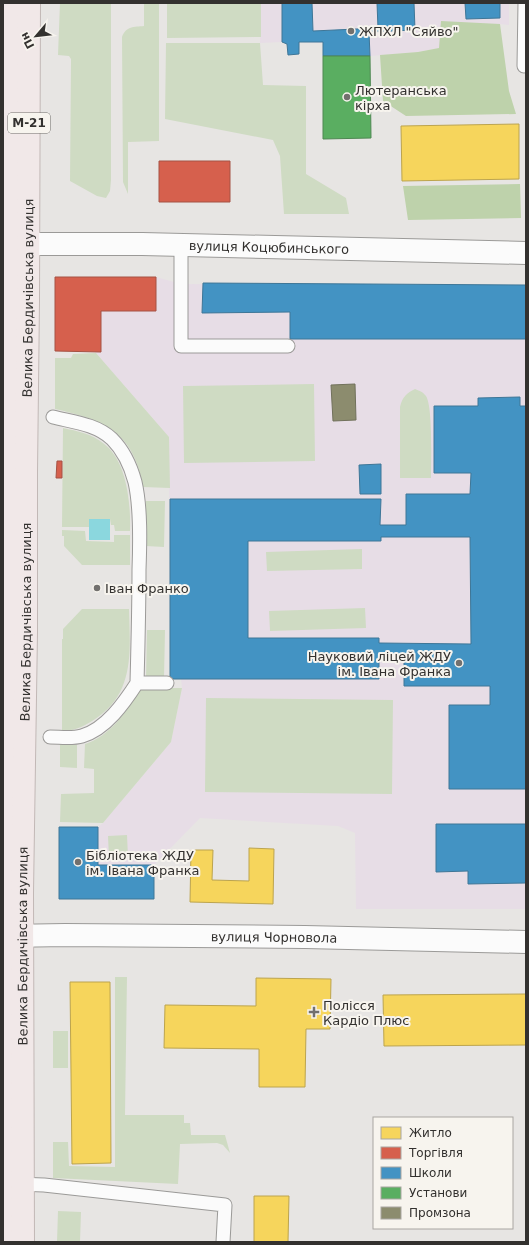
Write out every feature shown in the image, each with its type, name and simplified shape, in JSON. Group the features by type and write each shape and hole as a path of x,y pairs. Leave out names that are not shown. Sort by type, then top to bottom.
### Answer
{"highway":[{"name":"Велика Бердичівська вулиця","path":"12,3 8,34 20,244 26,472 26,632 22,894 15,936"},
{"name":"Велика Бердичівська вулиця","path":"7,1242 15,1184 15,936 5,726 29,3"},
{"name":"Велика Бердичівська вулиця","path":"15,1184 23,1242"}],"street":[{"name":"вулиця Коцюбинського","path":"20,244 181,245 526,253"},
{"name":"вулиця Чорновола","path":"15,936 297,937 526,942"}],"lane":[{"path":"524,66 525,3"},
{"path":"181,245 181,346 288,346"},
{"path":"50,737 80,736 96,729 115,713 137,683 140,543 138,496 135,480 123,454 111,438 94,428 81,423 53,417"},
{"path":"137,683 167,683"},
{"path":"15,1184 52,1186 225,1205 223,1242"}],"shaded area":[{"name":"ЖПХЛ \"Сяйво\"","path":"261,3 509,3 509,25 500,24 439,48 418,52 370,56 323,56 323,43 300,42 299,54 288,55 287,44 282,42 260,43"},
{"path":"55,277 156,277 181,284 526,286 526,909 356,909 355,833 338,826 200,818 154,865 154,899 59,899 59,827 98,827 103,823 171,742 182,688 181,679 170,679 169,437 95,352 55,351"}],"green space":[{"path":"60,3 111,3 111,180 110,191 106,198 97,196 70,181 71,59 69,56 58,55"},
{"path":"144,3 159,3 159,141 128,142 128,194 123,182 122,37 128,29 144,26"},
{"path":"167,3 261,3 261,37 167,38"},
{"path":"441,21 500,24 509,91 516,114 406,116 383,101 380,55 418,52 439,48"},
{"path":"166,43 260,43 263,85 306,86 306,174 346,198 349,214 284,214 280,156 273,140 165,119"},
{"path":"520,184 521,218 408,220 403,186"},
{"path":"96,353 169,437 170,488 143,487 139,468 132,453 124,441 114,432 102,424 88,418 55,409 55,358 71,358 73,354"},
{"path":"314,384 315,461 184,463 183,386"},
{"path":"415,389 426,396 430,411 431,478 400,478 400,407 405,396"},
{"path":"63,428 94,437 111,451 117,460 126,483 130,508 130,531 115,531 114,525 111,525 110,519 89,519 89,527 62,527"},
{"path":"146,501 165,501 164,547 146,546"},
{"path":"62,530 85,531 86,541 114,542 114,535 130,535 130,565 82,565 64,546 64,536 62,536"},
{"path":"362,549 362,569 267,571 266,552"},
{"path":"365,608 366,628 270,631 269,611"},
{"path":"82,609 129,609 130,639 128,668 119,695 110,707 98,717 77,729 62,731 63,629"},
{"path":"147,630 165,630 164,678 146,678"},
{"path":"139,688 182,688 171,742 103,823 60,822 61,794 94,793 94,769 84,768 85,744 102,735 117,722 130,705"},
{"path":"206,698 393,700 392,794 205,792"},
{"path":"60,744 77,745 77,768 60,767"},
{"path":"127,835 128,857 109,858 108,836"},
{"path":"115,977 127,977 125,1115 184,1115 184,1123 190,1123 191,1135 225,1135 230,1153 223,1145 217,1143 180,1144 178,1184 53,1178 53,1142 68,1142 69,1166 115,1167"},
{"path":"53,1031 68,1031 68,1068 53,1068"},
{"path":"58,1211 81,1212 80,1242 57,1242"}],"water":[{"path":"89,519 110,519 110,540 89,540"}],"building: Житло":[{"path":"519,124 519,179 402,181 401,126"},
{"path":"249,848 274,849 273,904 190,902 191,850 213,850 212,880 249,881"},
{"path":"256,978 331,979 330,1029 306,1029 305,1087 259,1087 259,1049 164,1048 165,1005 256,1006"},
{"path":"70,982 110,982 111,1163 72,1164"},
{"path":"526,994 526,1045 384,1046 383,995"},
{"path":"254,1196 289,1196 288,1242 254,1242"}],"building: Торгівля":[{"path":"159,161 230,161 230,202 159,202"},
{"path":"55,277 156,277 156,311 101,311 101,352 55,351"},
{"path":"57,461 62,461 62,478 56,478"}],"building: Школи":[{"path":"282,3 312,3 313,31 378,28 377,3 414,3 415,30 369,32 370,56 323,56 323,42 299,42 299,54 288,55 287,44 282,42"},
{"path":"465,3 500,3 500,18 466,19"},
{"path":"203,283 526,285 526,339 290,339 290,312 202,313"},
{"path":"520,397 520,406 526,406 526,789 449,789 449,705 490,705 490,686 404,686 404,655 379,655 379,679 170,679 170,499 381,499 380,525 406,525 406,494 470,494 471,473 434,473 434,406 478,406 478,398","holes":["381,537 470,537 471,644 379,643 379,638 248,638 248,541 381,541"]},
{"path":"381,464 381,494 360,494 359,465"},
{"path":"436,824 526,824 526,883 468,884 468,871 436,872"},
{"name":"Бібліотека ЖДУ ім. Івана Франка","path":"59,827 98,827 98,865 154,865 154,899 59,899"}],"building: Установи":[{"name":"Лютеранська кірха","path":"323,56 370,56 371,138 323,139"}],"building: Промзона":[{"path":"355,384 356,420 333,421 331,385"}],"place":[{"name":"ЖПХЛ \"Сяйво\"","path":"351,31"},
{"name":"Лютеранська кірха","path":"347,97"},
{"name":"Іван Франко","path":"97,588"},
{"name":"Науковий ліцей ЖДУ ім. Івана Франка","path":"459,663"},
{"name":"Бібліотека ЖДУ ім. Івана Франка","path":"78,862"},
{"name":"Полісся Кардіо Плюс","path":"314,1012"}]}
